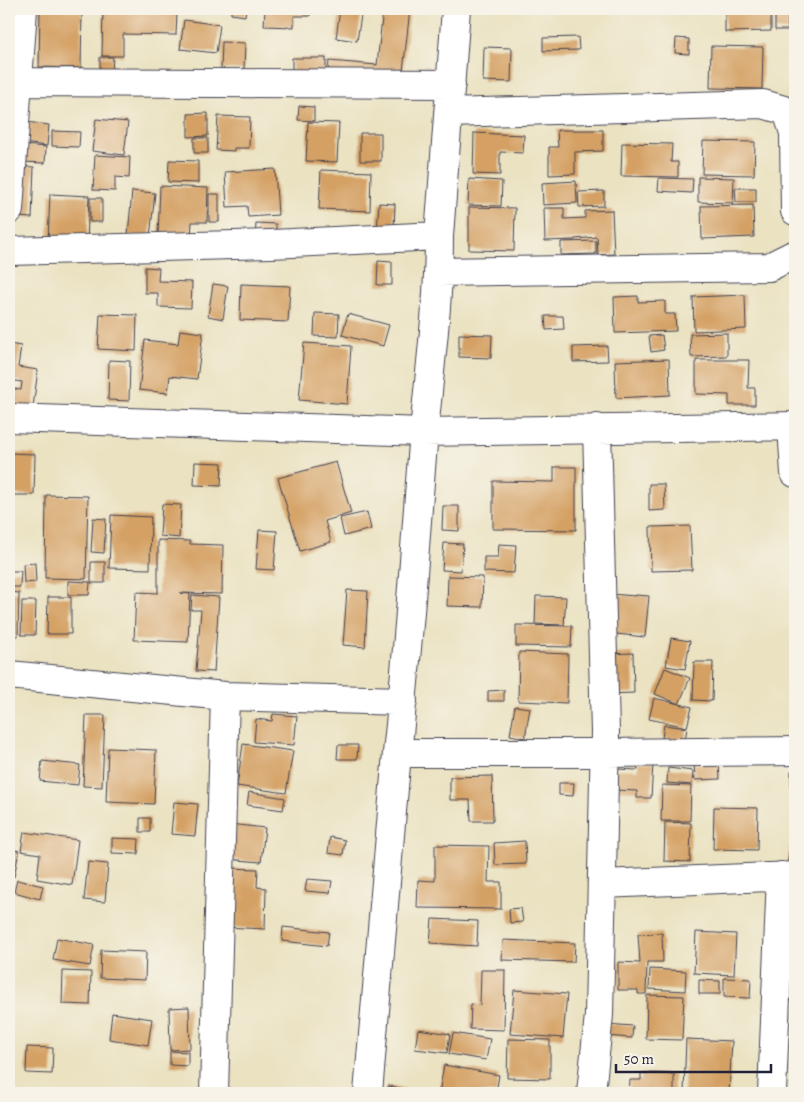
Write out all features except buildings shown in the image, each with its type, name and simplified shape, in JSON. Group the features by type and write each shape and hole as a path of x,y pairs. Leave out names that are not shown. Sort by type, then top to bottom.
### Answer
{"street":[{"path":"9,210 23,9"},
{"path":"368,1093 439,272 439,236 456,9"},
{"path":"18,82 451,84"},
{"path":"448,114 763,104 787,111 794,133 795,212"},
{"path":"9,251 261,244 439,236"},
{"path":"439,272 769,267 794,255"},
{"path":"9,418 424,432 793,426 795,473"},
{"path":"591,1093 599,1015 605,753 597,428"},
{"path":"9,675 225,696 403,702"},
{"path":"214,1093 225,696"},
{"path":"397,753 795,751"},
{"path":"602,884 788,876 785,1027 772,1093"}]}
